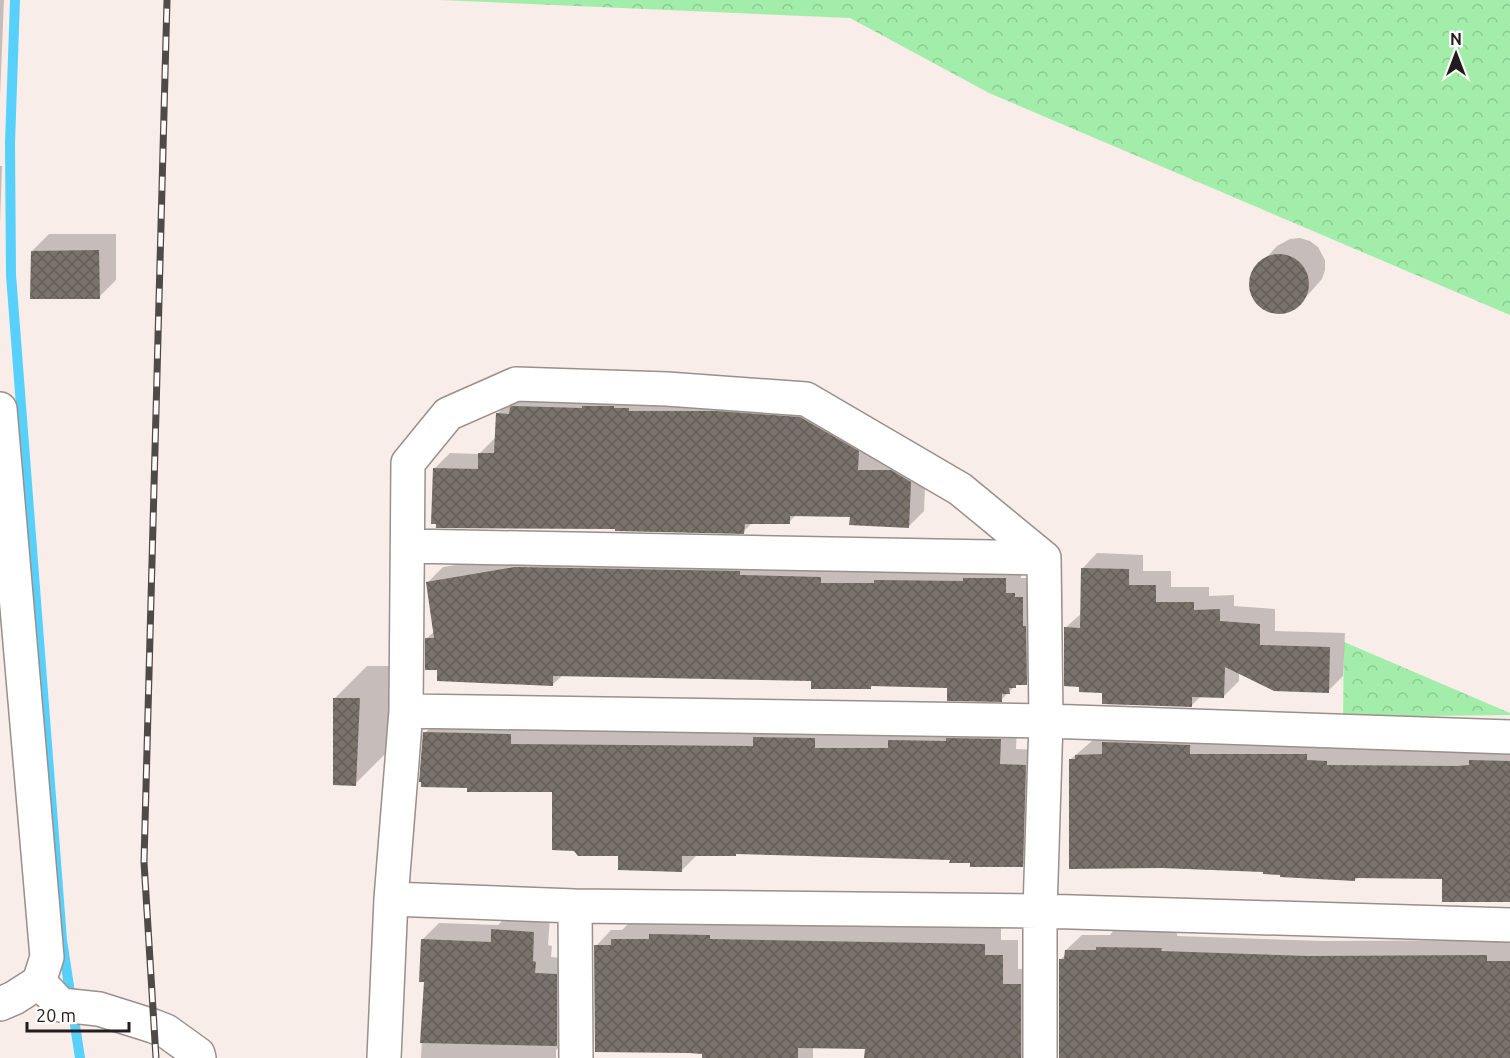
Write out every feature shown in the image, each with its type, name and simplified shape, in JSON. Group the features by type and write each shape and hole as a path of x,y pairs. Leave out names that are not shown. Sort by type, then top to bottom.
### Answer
{"street":[{"path":"384,1058 391,899 406,711 408,463 448,414 516,384 667,389 806,399 960,489 1044,558 1046,721 1040,911 1040,1058"},
{"path":"0,409 47,957 39,982 0,1004"},
{"path":"409,546 1044,558"},
{"path":"406,711 1046,721 1510,737"},
{"path":"391,899 575,906 1040,911 1510,926"},
{"path":"575,906 576,1058"},
{"path":"39,982 61,1005 99,1009 166,1031 198,1054 199,1058"}],"green space":[{"path":"440,0 1510,0 1510,315 989,93 850,18"},
{"path":"1344,642 1510,713 1510,715 1343,717"}],"building":[{"path":"99,250 100,299 30,299 31,251"},
{"path":"1279,254 1296,259 1304,267 1309,284 1304,301 1296,309 1279,314 1262,309 1254,301 1249,284 1254,267 1262,259"},
{"path":"512,406 582,408 582,406 614,406 614,408 629,408 629,411 717,411 800,417 859,451 858,470 891,470 911,482 909,528 849,525 850,517 790,516 790,524 745,524 744,534 615,531 615,529 436,528 436,524 431,524 433,468 478,469 478,453 494,453 496,413 509,414"},
{"path":"515,567 740,571 740,575 821,577 821,583 874,583 874,580 963,581 963,578 1006,578 1006,593 1015,593 1015,597 1023,597 1027,685 1016,685 1016,688 1009,688 1010,694 1002,694 1002,702 947,701 947,688 871,686 871,689 811,689 811,681 553,676 553,686 437,681 437,670 425,670 425,638 434,638 426,582"},
{"path":"1081,568 1129,569 1129,585 1156,585 1156,602 1194,602 1194,610 1220,609 1220,621 1260,624 1260,645 1330,647 1329,693 1274,691 1225,667 1224,698 1192,697 1192,707 1102,704 1102,693 1079,692 1079,687 1064,686 1064,627 1080,628"},
{"path":"333,698 360,698 356,786 333,785"},
{"path":"423,732 511,734 511,744 753,746 753,737 815,738 815,748 888,748 888,740 1001,739 1000,764 1026,765 1023,867 970,867 970,863 949,863 950,860 736,854 736,856 682,856 682,872 618,870 618,856 578,856 574,851 552,850 552,792 467,792 467,788 421,787 421,782 419,782"},
{"path":"1102,742 1190,745 1190,754 1307,754 1307,760 1327,761 1327,765 1457,766 1469,765 1469,760 1510,761 1510,902 1442,902 1442,879 1355,878 1355,881 1280,877 1280,875 1263,874 1263,872 1161,868 1069,869 1069,759 1075,759 1075,755 1102,754"},
{"path":"491,929 534,932 535,973 557,974 557,1046 420,1043 424,982 419,982 421,939 491,942"},
{"path":"649,934 710,935 710,939 985,944 985,955 1003,955 1003,984 1021,984 1021,1058 864,1058 865,1049 798,1048 798,1058 702,1058 702,1054 689,1053 595,1052 594,945 611,945 611,939 649,939"},
{"path":"1096,947 1162,948 1161,951 1308,956 1487,955 1487,961 1510,961 1510,1058 1059,1058 1059,959 1064,959 1065,950 1096,950"}],"waterway":[{"path":"15,0 10,143 11,275 62,940 80,1058"}],"railway":[{"path":"156,1058 144,862 167,0"}]}
